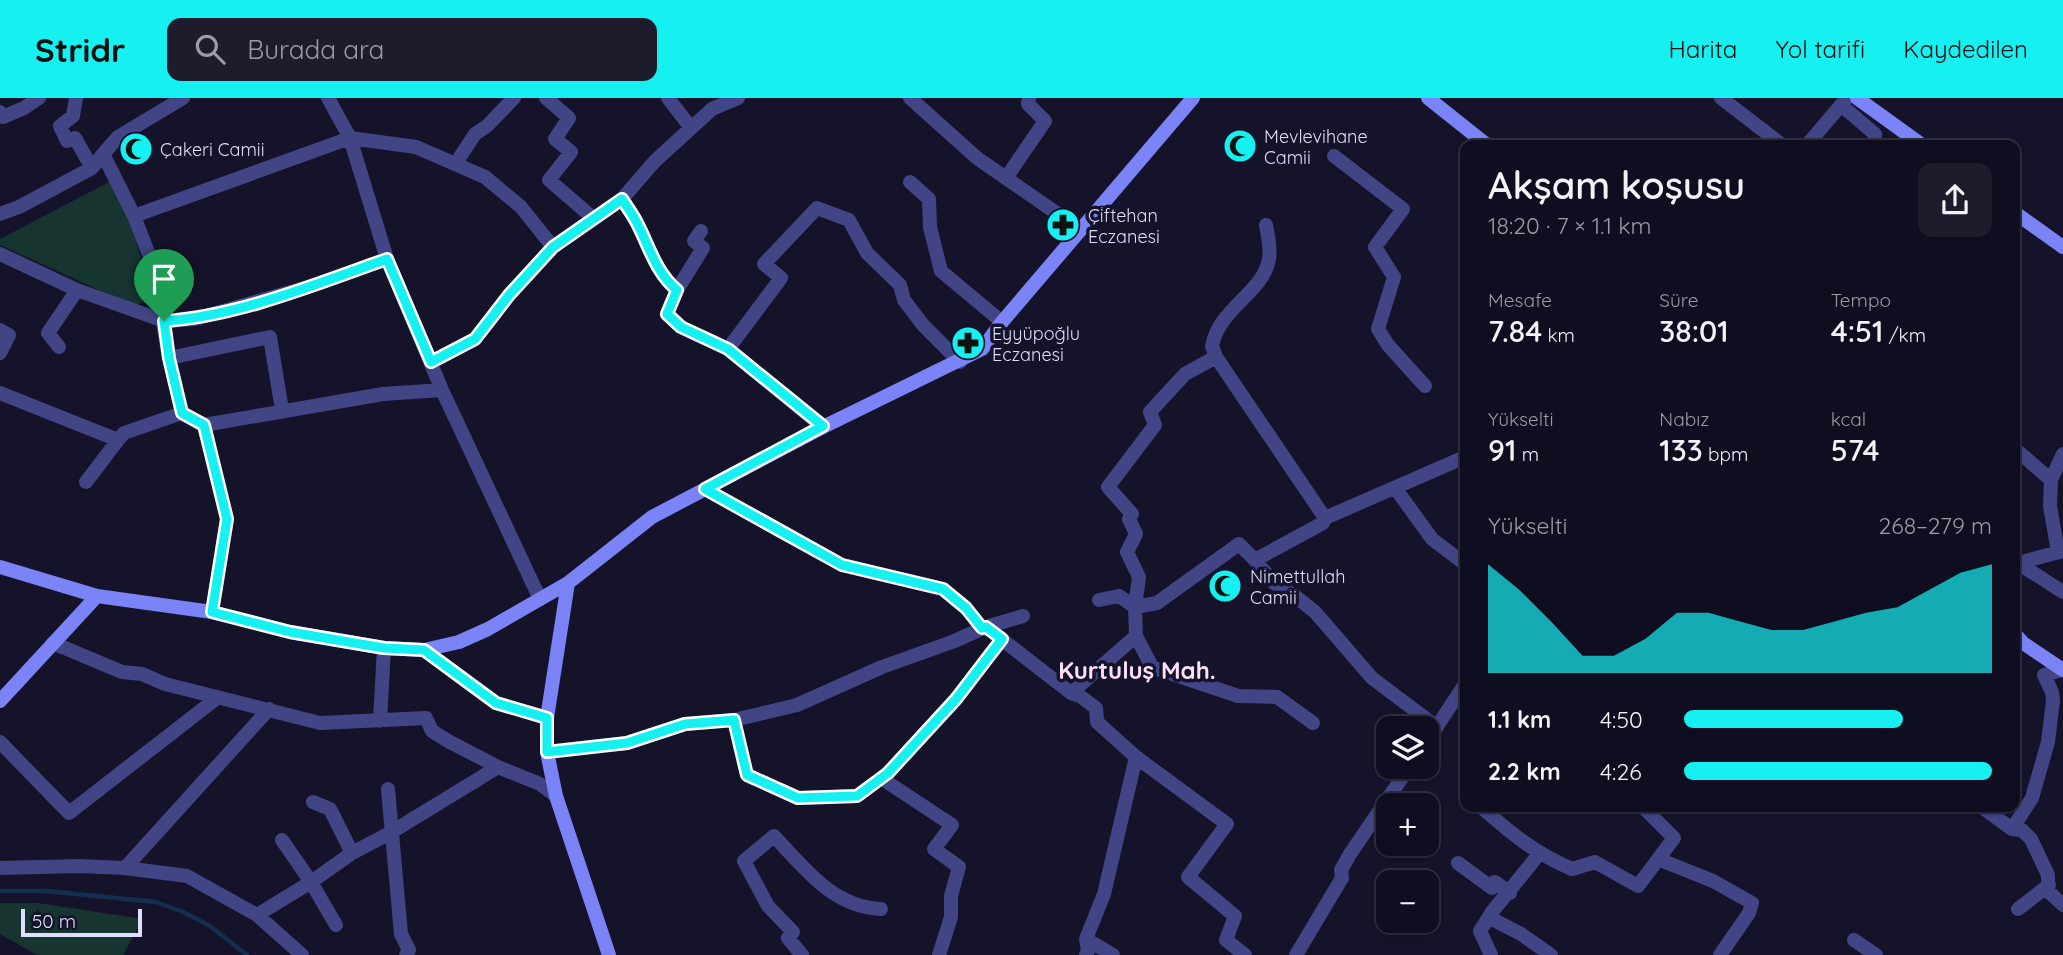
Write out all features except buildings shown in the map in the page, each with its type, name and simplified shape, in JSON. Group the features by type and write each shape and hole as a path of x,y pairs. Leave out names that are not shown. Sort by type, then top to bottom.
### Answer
{"main road":[{"path":"0,567 97,596 212,612 290,632 384,648 424,650 459,642 488,629 568,583 652,517 823,426 960,362 982,349 1193,98"},
{"path":"1428,98 1481,140"},
{"path":"1857,98 1915,140"},
{"path":"2020,216 2063,247"},
{"path":"568,583 547,718 547,752 556,796 608,955"},
{"path":"0,701 97,596"},
{"path":"2020,640 2063,670"}],"street":[{"path":"0,112 2,117 39,98"},
{"path":"76,98 73,116 60,127 67,141 75,138 92,168"},
{"path":"0,214 92,168 118,137 183,98"},
{"path":"328,98 349,138 387,259 442,390 540,599"},
{"path":"456,163 475,134 514,98"},
{"path":"546,98 569,118 555,139 571,152 549,180 593,218"},
{"path":"668,98 691,128"},
{"path":"431,362 475,339 509,295 553,247 622,199 655,161 712,109 738,98"},
{"path":"910,98 977,158 1081,230"},
{"path":"1006,178 1045,121 1028,104 1029,98"},
{"path":"1721,98 1776,140"},
{"path":"1811,140 1844,102 1875,134 1874,140"},
{"path":"134,216 349,138 416,147 485,177 512,200 553,247"},
{"path":"103,154 134,216 153,265 169,358 182,413"},
{"path":"1334,156 1403,209 1375,247 1394,277 1378,329 1388,345 1425,386"},
{"path":"910,183 929,200 930,227 941,271 1002,322"},
{"path":"622,199 637,223 651,255 669,284 677,290"},
{"path":"728,349 781,278 764,264 817,208 849,220 867,253 900,285 904,300 923,325 960,362"},
{"path":"1266,225 1270,243 1269,262 1259,280 1219,323 1212,346 1216,357 1325,518"},
{"path":"701,231 694,241 703,248 677,290 667,314 681,327 728,349 823,426"},
{"path":"0,254 77,290 164,321 195,319 305,288 387,259"},
{"path":"59,347 48,332 77,290"},
{"path":"0,330 9,335 0,353"},
{"path":"169,358 270,337 282,410"},
{"path":"1216,357 1185,374 1150,412 1155,425 1108,487 1132,514 1129,519 1136,534 1127,552 1139,577 1135,607 1136,636 1152,667 1238,696 1277,697 1314,723"},
{"path":"86,482 124,433 182,413 204,425 383,394 442,390"},
{"path":"0,393 118,440"},
{"path":"204,425 227,519 212,612"},
{"path":"2020,453 2051,480"},
{"path":"2020,563 2060,552 2050,506 2051,480 2063,454"},
{"path":"1255,560 1323,523 1325,518 1460,459"},
{"path":"705,489 842,565 943,589 984,628 1071,693 1096,708 1097,722 1136,757 1227,824 1188,877 1235,916 1226,940 1245,955"},
{"path":"1395,489 1432,539 1460,560"},
{"path":"1099,600 1119,596 1135,607 1157,603 1239,544 1274,583 1315,612 1372,678 1422,716"},
{"path":"2020,566 2063,592"},
{"path":"547,752 627,743 685,724 734,720 797,705 882,667 1023,616"},
{"path":"1071,693 1136,636"},
{"path":"734,720 747,775 798,798 857,796 881,778 956,699 1002,639"},
{"path":"53,643 122,672 142,674 165,684 320,723 425,718 432,731 498,767 540,784 556,796"},
{"path":"380,721 384,648"},
{"path":"424,650 496,703 547,718"},
{"path":"2012,828 2032,798 2048,742 2053,701 2044,675 2063,670"},
{"path":"1439,724 1460,692"},
{"path":"0,742 69,813 217,698"},
{"path":"125,868 269,709"},
{"path":"1086,955 1086,939 1104,894 1136,757"},
{"path":"257,915 352,853 498,767"},
{"path":"881,778 952,825 934,849 959,867 951,896 951,917 939,955"},
{"path":"1296,955 1342,878 1340,870 1401,779"},
{"path":"388,789 401,934 409,950 406,955"},
{"path":"313,802 330,809 352,853"},
{"path":"1487,812 1520,842 1539,854 1572,869 1595,862 1638,886 1674,838 1648,812"},
{"path":"1989,812 2012,828 2022,830 2031,839 2048,880 2048,891 2063,905"},
{"path":"803,955 788,938 793,932 768,906 744,861 774,836 811,877 833,894 862,908 881,909"},
{"path":"282,841 311,882 335,925"},
{"path":"1491,955 1480,931 1539,854"},
{"path":"1658,859 1713,881 1752,902 1749,912 1720,955"},
{"path":"1458,863 1492,888 1495,882 1510,893"},
{"path":"0,868 79,866 125,868 187,876 257,915 302,955"},
{"path":"2018,909 2048,880 2063,872"},
{"path":"1490,918 1521,934 1550,955"},
{"path":"1086,939 1113,955"},
{"path":"1854,940 1876,955"}],"green space":[{"path":"113,180 130,221 152,298 134,306 0,245 0,239"},
{"path":"0,903 38,903 143,919 123,955 37,955 0,934"}],"waterway":[{"path":"0,891 46,891 156,902 210,926 247,955"}],"place":[{"name":"Mevlevihane Camii","path":"1240,146"},
{"name":"Çakeri Camii","path":"136,149"},
{"name":"Çiftehan Eczanesi","path":"1063,225"},
{"name":"Eyyüpoğlu Eczanesi","path":"968,343"},
{"name":"Nimettullah Camii","path":"1225,586"}],"district":[{"name":"Kurtuluş Mah.","path":"1137,670"}],"route":[{"path":"622,199 637,223 651,255 669,284 677,290 667,314 681,327 728,349 823,426 705,489 842,565 868,569 943,589 966,608 982,628 986,627 1002,639 956,699 888,773 857,796 798,798 747,775 734,720 685,724 627,743 547,752 547,718 496,703 424,650 384,648 290,632 212,612 227,519 204,425 182,413 169,358 164,321 195,319 305,288 387,259 431,362 475,339 509,295 553,247 622,199"}]}
